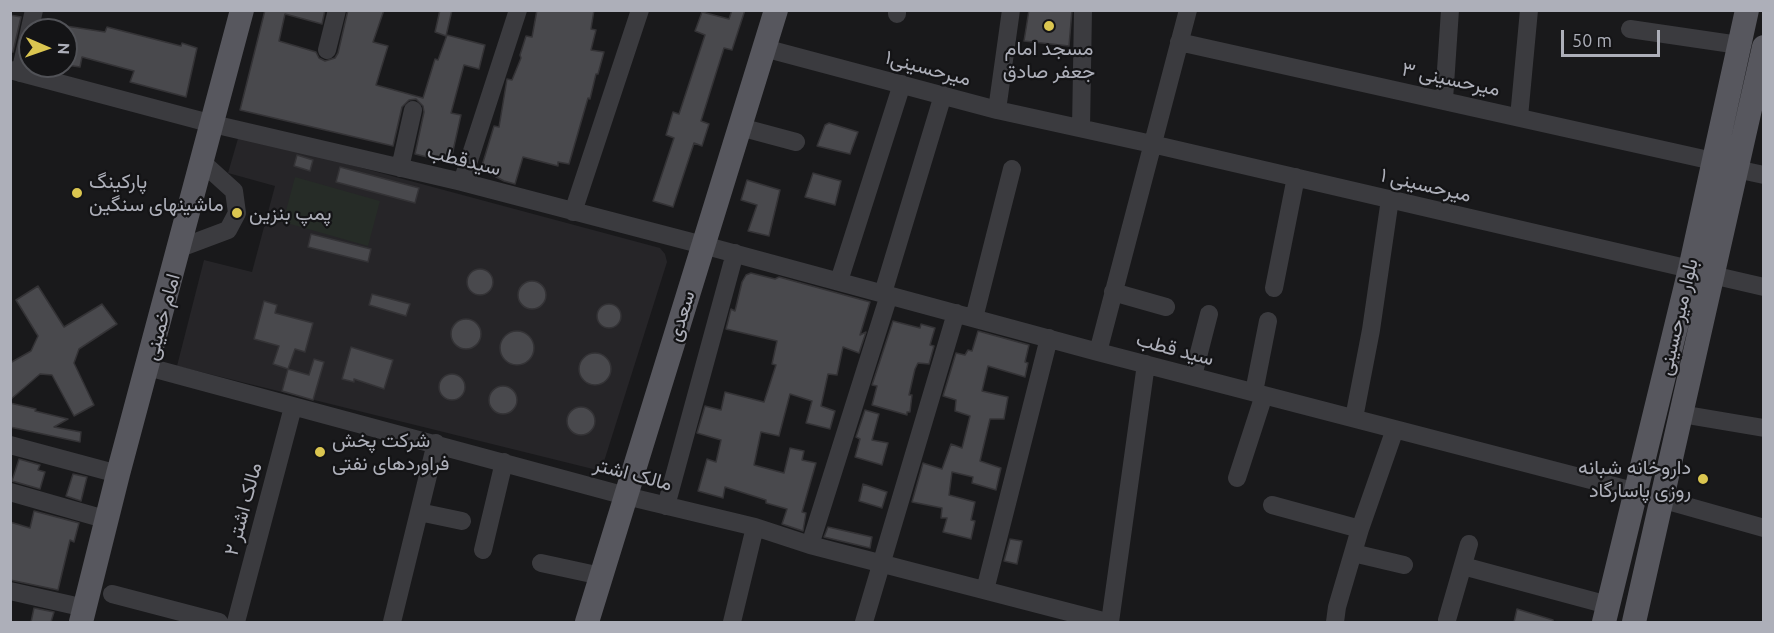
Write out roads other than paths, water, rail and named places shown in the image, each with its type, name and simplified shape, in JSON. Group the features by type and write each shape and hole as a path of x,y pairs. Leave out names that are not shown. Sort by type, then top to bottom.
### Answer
{"main road":[{"name":"امام خمینی","path":"83,615 118,474 242,10"},
{"name":"سعدی","path":"587,622 776,10"},
{"name":"بلوار میرحسینی","path":"1634,622 1698,344 1701,272 1713,161 1747,10"},
{"name":"بلوار میرحسینی","path":"1606,614 1674,338 1701,272 1736,169 1764,47"},
{"path":"1674,338 1698,344"}],"street":[{"path":"15,71 34,10"},
{"path":"327,50 337,10"},
{"path":"462,183 518,10"},
{"path":"573,212 640,10"},
{"path":"997,110 1011,10"},
{"path":"1081,128 1083,10"},
{"path":"1098,352 1188,10"},
{"path":"1444,100 1450,10"},
{"path":"1519,117 1529,10"},
{"path":"1630,28 1739,45"},
{"name":"میرحسینی ۳","path":"1179,42 1713,161"},
{"name":"میرحسینی۱","path":"764,48 997,110 1152,144"},
{"name":"سیدقطب","path":"15,71 213,124 462,183 703,245"},
{"path":"839,281 902,84"},
{"path":"810,545 846,434 943,95"},
{"path":"400,168 413,110"},
{"path":"740,128 796,142"},
{"name":"میرحسینی ۱","path":"1152,144 1764,287"},
{"path":"180,248 228,230 237,213 234,190 202,162"},
{"path":"974,318 1012,169"},
{"path":"1736,169 1764,175"},
{"path":"1274,288 1296,177"},
{"path":"1354,418 1390,199"},
{"name":"سید قطب","path":"703,245 1098,352 1637,492"},
{"path":"666,506 735,253"},
{"path":"1113,292 1166,307"},
{"path":"864,622 956,313"},
{"path":"1193,376 1209,314"},
{"path":"1237,478 1259,394 1268,321"},
{"path":"985,590 1049,338"},
{"path":"1109,622 1146,364"},
{"name":"مالک اشتر","path":"148,367 626,496 755,527 810,545 1109,622"},
{"name":"مالک اشتر ۲","path":"236,622 293,407"},
{"path":"1681,414 1764,428"},
{"path":"1335,622 1337,607 1360,529 1395,429"},
{"path":"392,622 436,444"},
{"path":"10,445 118,474"},
{"path":"483,550 504,462"},
{"path":"10,492 108,520"},
{"path":"1661,499 1764,528"},
{"path":"1272,505 1360,529"},
{"path":"419,512 462,521"},
{"path":"732,622 755,527"},
{"path":"1447,620 1469,544"},
{"path":"1353,553 1404,565"},
{"path":"541,563 601,576"},
{"path":"1463,566 1606,614"},
{"path":"10,591 83,615"},
{"path":"112,594 219,622"}],"place":[{"name":"مسجد امام جعفر صادق","path":"1049,26"},
{"name":"پارکینگ ماشینهای سنگین","path":"77,193"},
{"name":"پمپ بنزین","path":"237,213"},
{"name":"شرکت پخش فراوردهای نفتی","path":"320,452"},
{"name":"داروخانه شبانه روزی پاسارگاد","path":"1703,479"}]}
